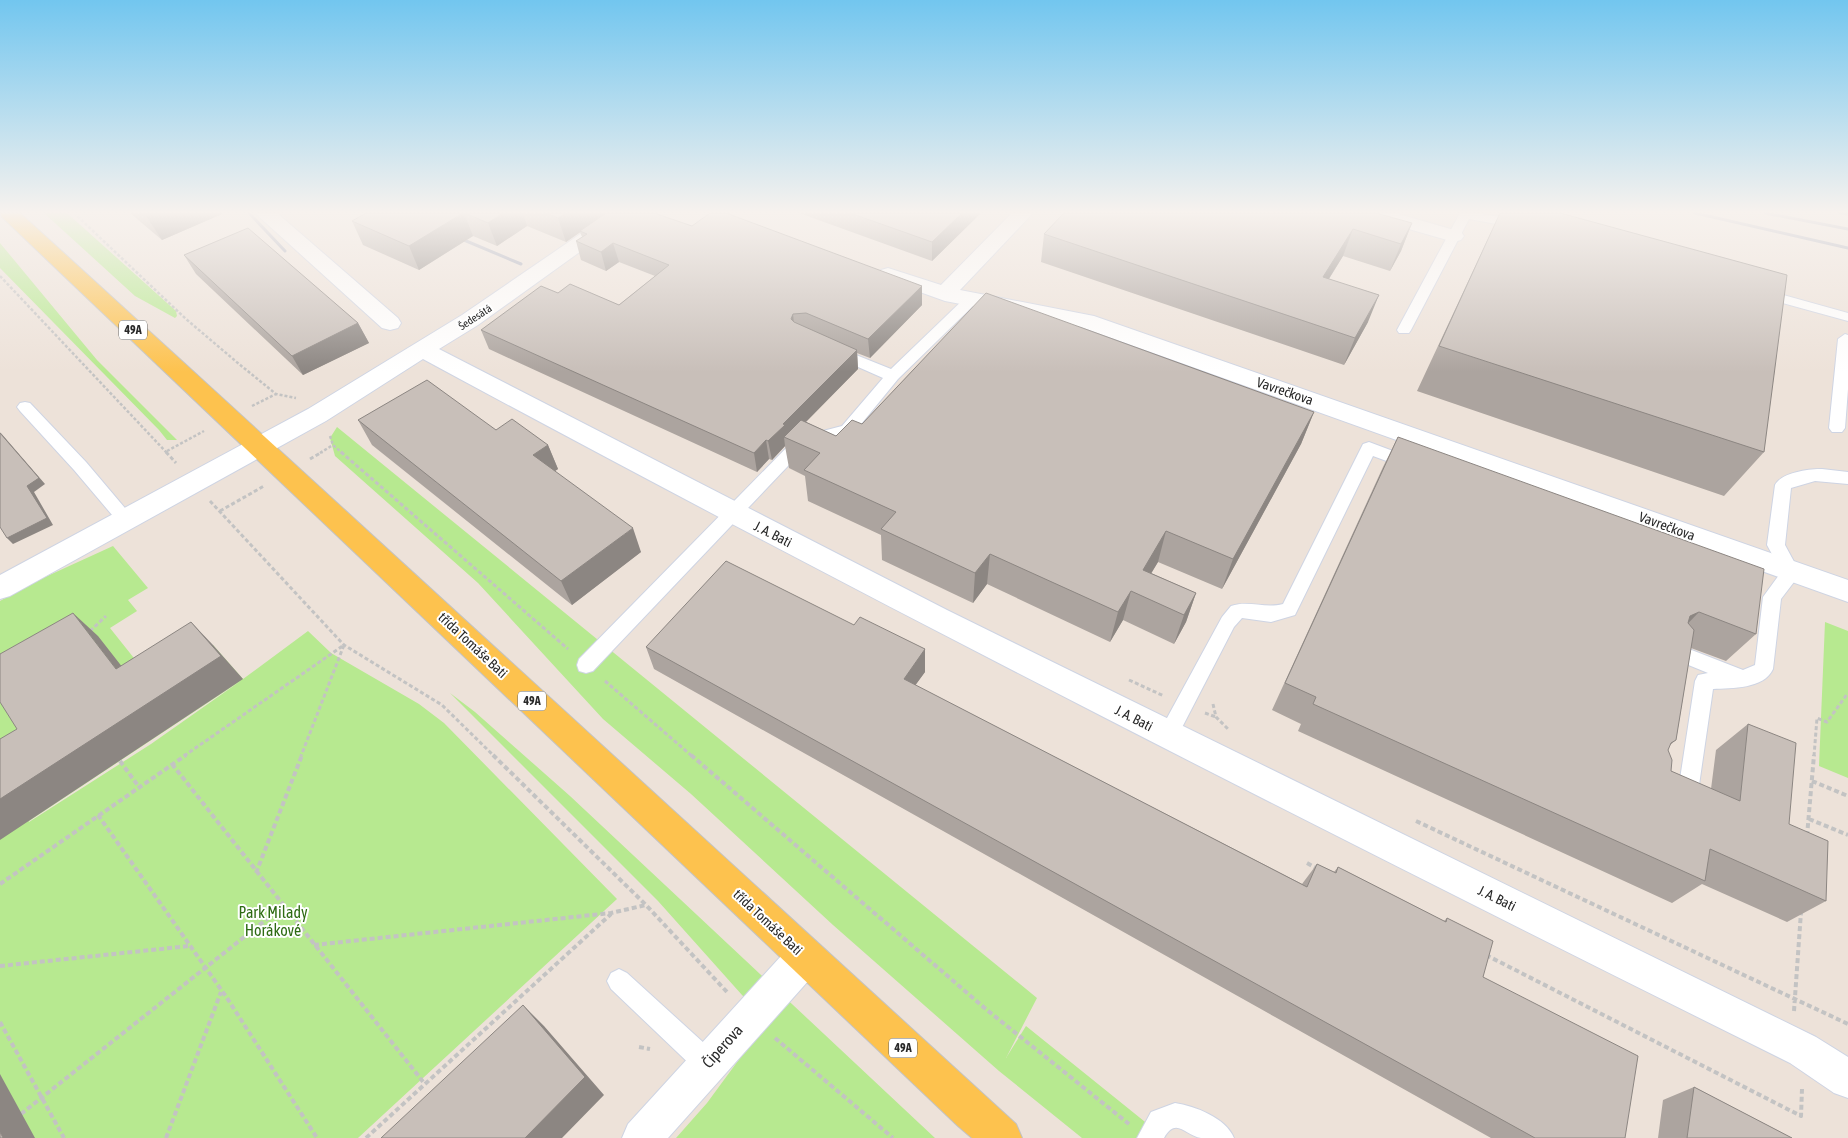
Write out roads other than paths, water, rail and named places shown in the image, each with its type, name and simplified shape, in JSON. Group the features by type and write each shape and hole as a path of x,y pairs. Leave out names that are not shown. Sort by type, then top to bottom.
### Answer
{"main road":[{"name":"třída Tomáše Bati","path":"66,266 805,957 1002,1138"}],"street":[{"path":"326,266 390,323"},
{"name":"Šedesátá","path":"0,588 191,481 317,415 423,350 549,266"},
{"path":"945,294 972,266"},
{"name":"Vavrečkova","path":"872,268 945,294 1086,321 1848,591"},
{"name":"J. A. Bati","path":"423,350 734,514 1168,736 1797,1047 1848,1079"},
{"name":"Čiperova","path":"642,1138 707,1063 805,957"}],"lane":[{"path":"1404,330 1438,266"},
{"path":"1754,291 1848,317"},
{"path":"586,664 802,442 847,430 893,376 973,298"},
{"path":"1837,428 1844,339 1848,340"},
{"path":"820,345 893,376"},
{"path":"25,408 80,466 124,518"},
{"path":"1168,736 1228,622 1237,611 1249,610 1271,615 1289,610 1369,448 1424,469"},
{"path":"1658,779 1688,792 1705,681 1744,679 1764,669 1772,597 1788,577 1789,569 1776,545 1783,485 1800,476 1820,474 1848,478"},
{"path":"1671,650 1744,679"},
{"path":"619,981 707,1063"},
{"path":"1150,1138 1160,1121 1172,1115 1183,1116 1221,1138"}],"park label":[{"name":"Park Milady Horákové","path":"273,921"}]}
